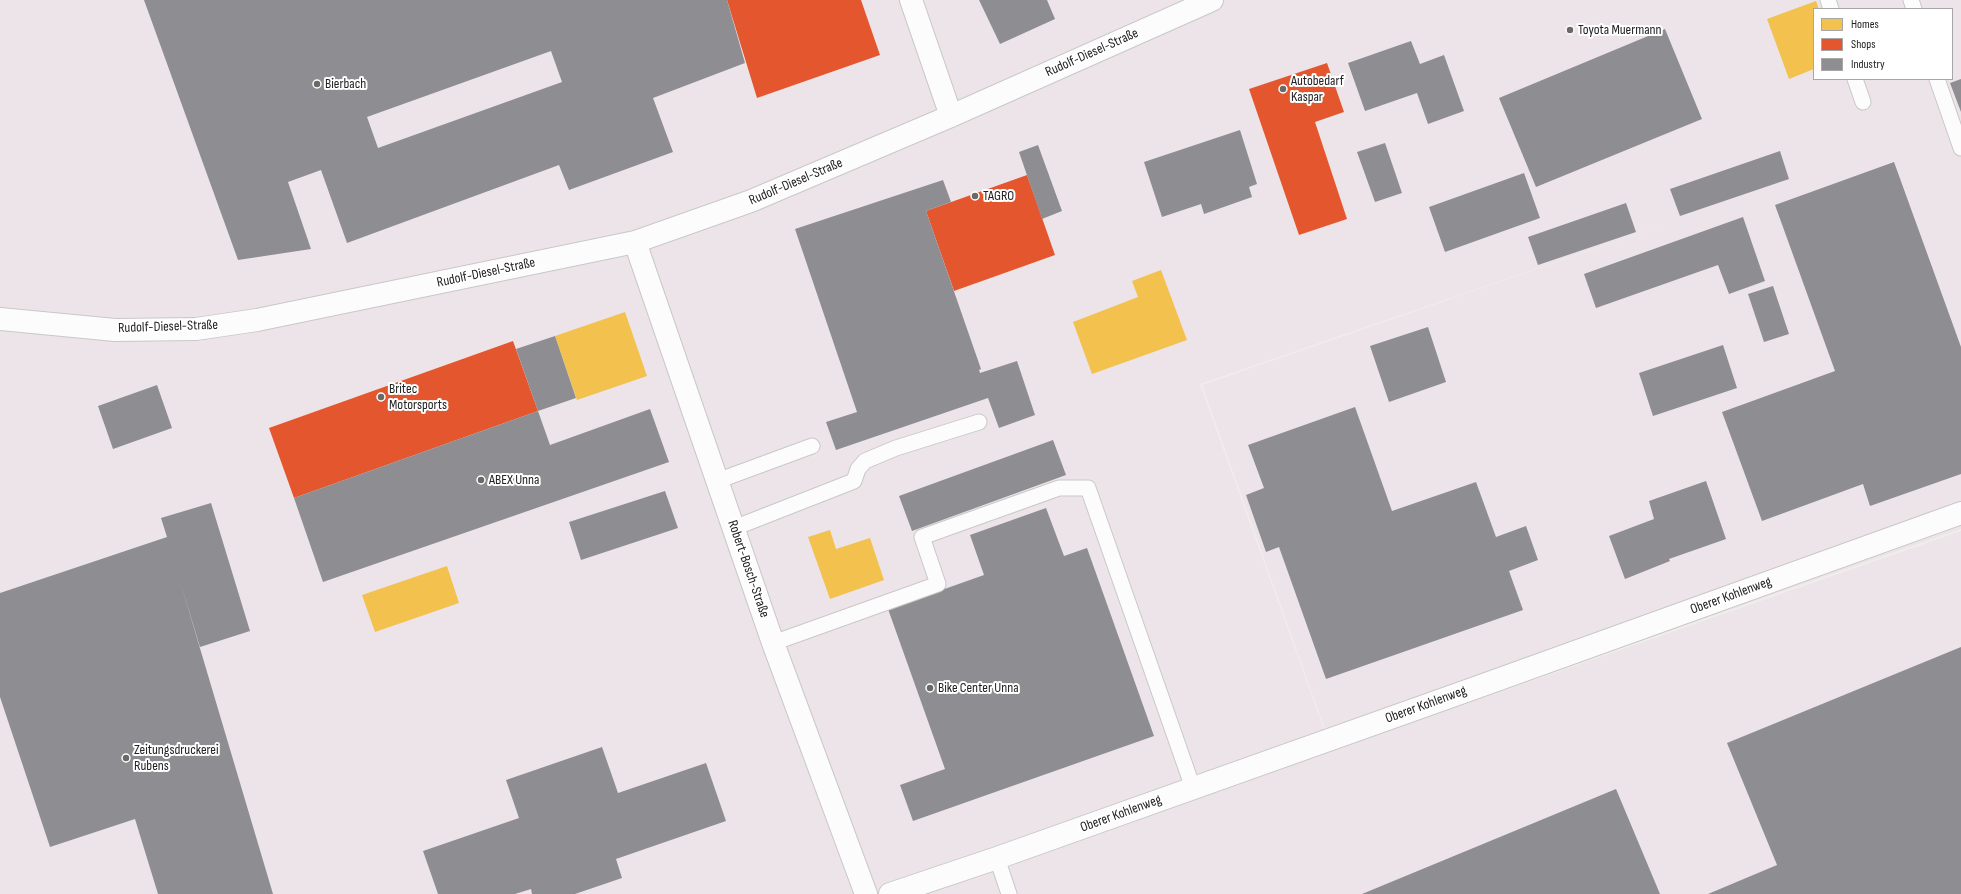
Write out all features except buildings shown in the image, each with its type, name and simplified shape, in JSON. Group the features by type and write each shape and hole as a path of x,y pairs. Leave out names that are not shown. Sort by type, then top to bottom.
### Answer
{"street":[{"path":"911,0 951,116"},
{"name":"Rudolf-Diesel-Straße","path":"0,319 115,330 196,329 257,320 635,242 751,201 951,116 1212,0"},
{"name":"Robert-Bosch-Straße","path":"635,242 773,643 866,894"},
{"name":"Oberer Kohlenweg","path":"890,894 1193,788 1961,513"}],"lane":[{"path":"1855,80 1863,102"},
{"path":"1937,80 1961,148"},
{"path":"734,528 854,480 858,469 865,461 896,448 978,422"},
{"path":"717,481 812,446"},
{"path":"773,643 938,584 922,537 1059,488 1088,488 1193,788"},
{"path":"996,858 1009,894"}],"shaded area":[{"path":"0,0 1961,0 1961,529 1332,749 1202,385 1681,219 1200,384 1331,749 917,894 0,894"},
{"path":"1961,531 1961,894 921,894"}],"place":[{"name":"Toyota Muermann","path":"1570,30"},
{"name":"Bierbach","path":"317,84"},
{"name":"Autobedarf Kaspar","path":"1283,89"},
{"name":"TAGRO","path":"975,196"},
{"name":"Britec Motorsports","path":"381,397"},
{"name":"ABEX Unna","path":"481,480"},
{"name":"Bike Center Unna","path":"930,688"},
{"name":"Zeitungsdruckerei Rubens","path":"126,758"}]}
